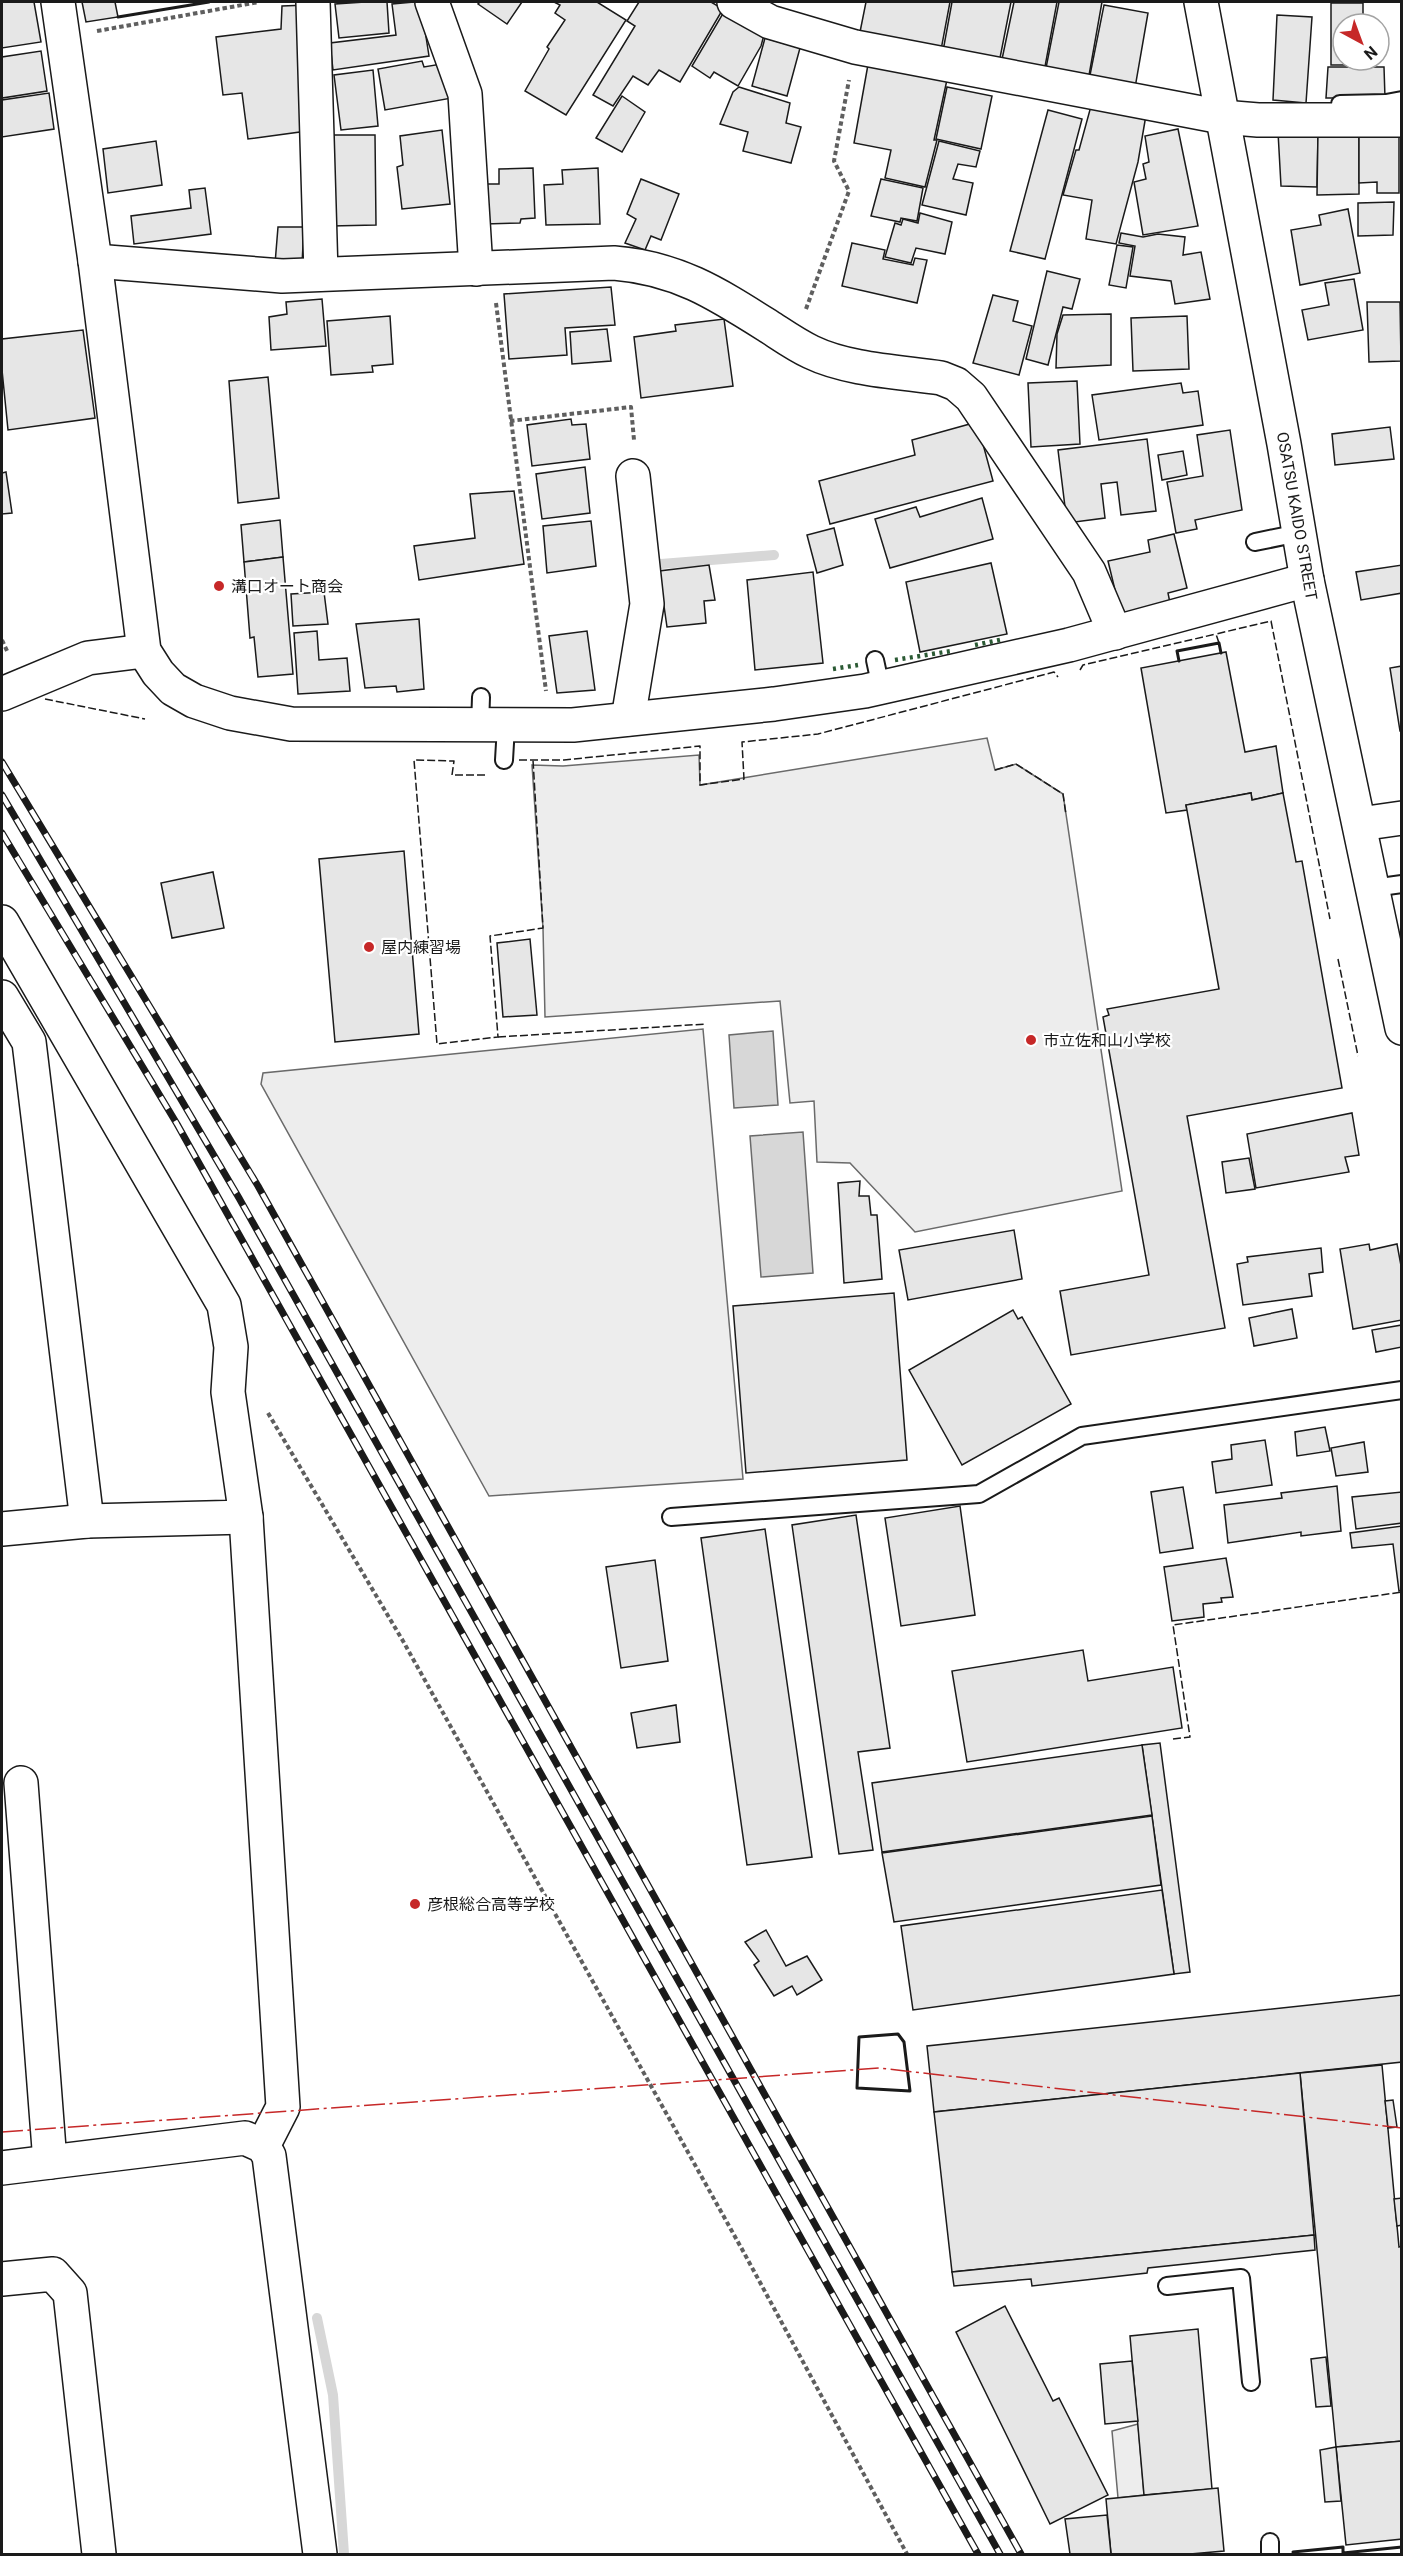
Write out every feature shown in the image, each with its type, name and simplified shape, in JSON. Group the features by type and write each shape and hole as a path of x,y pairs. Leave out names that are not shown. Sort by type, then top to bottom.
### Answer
{"street":[{"path":"58,2 144,651 158,673 173,689 194,701 230,713 291,724 489,716 573,725 774,704 878,674 1026,646 1115,633 1307,580"},
{"path":"313,2 321,274"},
{"path":"432,2 465,94 484,269"},
{"path":"734,2 770,22 1039,93 1258,120 1401,120"},
{"name":"OSATSU KAIDO STREET","path":"1201,2 1307,580 1360,824 1387,886 1401,1028"},
{"path":"94,261 214,275 282,276 614,263 644,265 680,276 708,290 810,352 831,360 941,378 956,384 971,397 1089,572 1115,633"},
{"path":"628,719 647,604 633,476"},
{"path":"2,694 88,658 144,651"},
{"path":"1360,824 1401,818"},
{"path":"6,940 224,1305 231,1347 228,1392 246,1517 283,2107 263,2146"},
{"path":"2,997 29,1042 87,1521"},
{"path":"2,1528 87,1521 246,1517"},
{"path":"21,1783 50,2162"},
{"path":"2,2168 245,2138 263,2146 269,2156 320,2554"},
{"path":"2,2279 53,2274 70,2293 99,2554"}],"lane":[{"path":"1325,120 1326,104 1386,103 1401,100"},
{"path":"1255,542 1299,533"},
{"path":"489,716 504,760"},
{"path":"670,1517 979,1494 1082,1436 1401,1390"},
{"path":"1167,2286 1241,2278 1251,2382"}],"path":[{"path":"63,38 259,2"},
{"path":"794,342 849,191 834,161 828,39"},
{"path":"484,269 510,421 546,692"},
{"path":"510,421 631,407 636,462 633,476"},
{"path":"264,1406 403,1641 737,2241 907,2554"}],"shaded area":[{"path":"987,738 995,770 1016,764 1063,794 1122,1191 915,1232 850,1163 817,1162 814,1101 790,1103 780,1001 545,1017 543,928 532,765 563,766 699,755 700,785"},
{"path":"703,1029 743,1479 489,1496 261,1084 263,1073"},
{"path":"773,1031 778,1105 734,1108 729,1035"},
{"path":"803,1132 813,1273 761,1277 750,1136"},
{"path":"1138,2424 1144,2495 1118,2498 1112,2431"}],"building":[{"path":"2,2 34,2 41,42 2,48"},
{"path":"82,2 115,2 118,17 86,22"},
{"path":"387,2 389,33 339,38 335,4"},
{"path":"414,2 421,5 429,56 333,70 330,43 396,35 392,4"},
{"path":"480,2 522,2 507,24 478,4"},
{"path":"554,2 597,2 626,20 566,115 525,91 549,49 547,47 565,20 555,13 560,5"},
{"path":"639,2 711,2 723,9 680,82 659,70 648,85 633,76 613,106 593,95 635,26 627,21"},
{"path":"866,2 950,2 941,50 859,37"},
{"path":"952,2 1011,2 999,63 943,51"},
{"path":"1014,2 1057,2 1044,72 1001,64"},
{"path":"1059,2 1102,2 1088,81 1045,73"},
{"path":"1331,3 1363,3 1363,12 1331,12"},
{"path":"308,5 307,131 248,139 242,93 223,95 216,37 281,29 282,6"},
{"path":"1104,5 1148,13 1135,88 1089,80"},
{"path":"725,10 764,35 761,46 738,86 714,72 710,78 692,66"},
{"path":"1277,15 1312,17 1306,103 1273,100"},
{"path":"765,38 800,48 787,96 752,86"},
{"path":"41,51 47,91 2,98 2,57"},
{"path":"869,59 948,75 934,140 937,140 925,187 885,178 891,150 854,143"},
{"path":"422,61 424,67 447,63 452,98 385,110 378,69"},
{"path":"1328,67 1331,67 1331,72 1384,72 1385,98 1326,98"},
{"path":"373,70 378,126 341,130 334,75"},
{"path":"739,87 790,103 786,123 801,127 791,163 743,151 748,132 720,124 733,92"},
{"path":"947,87 992,96 981,149 936,139"},
{"path":"49,93 54,129 2,137 2,100"},
{"path":"622,96 645,112 622,152 596,138"},
{"path":"1091,106 1146,115 1138,162 1116,244 1086,239 1092,200 1063,195"},
{"path":"1048,110 1082,119 1045,259 1010,251"},
{"path":"1178,129 1198,226 1143,235 1134,182 1146,179 1143,164 1149,162 1145,136"},
{"path":"442,130 450,204 402,209 397,167 403,165 400,136"},
{"path":"1278,132 1318,132 1317,187 1281,186"},
{"path":"1318,132 1359,133 1359,194 1317,195"},
{"path":"1359,133 1399,133 1399,193 1377,193 1377,182 1359,183"},
{"path":"330,135 375,135 376,225 331,226"},
{"path":"156,141 162,185 108,193 103,149"},
{"path":"939,141 980,151 976,167 958,164 953,179 973,183 966,215 922,205"},
{"path":"533,168 535,218 521,219 520,223 485,224 484,184 499,184 499,169"},
{"path":"598,168 600,224 546,225 544,185 563,184 562,170"},
{"path":"641,179 679,194 661,240 651,236 645,250 625,243 636,219 627,214"},
{"path":"881,179 923,188 917,221 901,218 900,222 871,216"},
{"path":"205,188 211,234 134,244 131,216 191,208 189,190"},
{"path":"1394,202 1393,235 1358,236 1358,203"},
{"path":"1348,209 1360,273 1300,285 1291,230 1321,225 1319,215"},
{"path":"920,213 952,222 945,254 916,248 911,263 885,257 895,223 901,225 903,219 918,223"},
{"path":"278,227 304,227 302,264 275,264"},
{"path":"1121,233 1143,237 1158,234 1185,237 1183,255 1201,252 1210,299 1175,304 1171,281 1130,276 1135,246 1119,243"},
{"path":"852,243 885,250 883,259 913,265 915,258 927,260 917,303 842,286"},
{"path":"1117,245 1133,247 1126,288 1109,285"},
{"path":"1047,271 1080,279 1072,309 1063,307 1048,365 1026,359"},
{"path":"1354,279 1363,330 1308,340 1302,310 1329,305 1325,283"},
{"path":"611,287 615,325 565,328 567,355 509,359 504,294"},
{"path":"993,295 1018,301 1013,321 1032,326 1019,375 973,363"},
{"path":"322,299 326,346 271,350 269,317 287,314 286,302"},
{"path":"1367,302 1400,302 1401,361 1369,362"},
{"path":"1111,314 1111,365 1056,368 1057,334 1063,315"},
{"path":"390,316 393,364 372,366 373,372 331,375 327,321"},
{"path":"1187,316 1189,369 1133,371 1131,318"},
{"path":"724,319 733,386 641,398 634,337 676,331 675,325"},
{"path":"607,329 611,361 572,364 570,332"},
{"path":"83,330 95,418 8,430 2,370 2,339"},
{"path":"268,377 279,498 238,503 229,381"},
{"path":"1077,381 1080,444 1031,447 1028,383"},
{"path":"1181,383 1183,393 1198,391 1203,425 1099,440 1092,395"},
{"path":"571,419 572,425 586,424 590,459 532,466 527,425"},
{"path":"977,422 993,481 830,524 819,481 915,455 912,440"},
{"path":"1390,427 1394,459 1335,465 1332,434"},
{"path":"1230,430 1242,510 1195,520 1197,529 1176,533 1167,482 1203,476 1197,435"},
{"path":"1147,439 1156,511 1121,515 1117,482 1101,484 1105,518 1067,523 1058,450"},
{"path":"1183,451 1187,475 1162,480 1158,455"},
{"path":"585,467 590,513 542,519 536,474"},
{"path":"6,472 12,513 2,514 2,473"},
{"path":"514,491 524,564 419,580 414,546 475,538 470,494"},
{"path":"982,498 993,539 890,568 875,519 916,507 920,517"},
{"path":"280,520 283,557 244,562 241,525"},
{"path":"591,521 596,566 547,573 543,526"},
{"path":"834,528 843,565 817,573 807,535"},
{"path":"1174,534 1187,588 1168,593 1170,603 1121,615 1108,561 1150,552 1148,540"},
{"path":"283,557 293,674 258,677 254,637 250,638 244,562"},
{"path":"991,563 1007,634 920,652 906,582"},
{"path":"709,565 715,600 704,601 706,623 667,627 659,571"},
{"path":"1402,565 1402,593 1361,600 1356,572"},
{"path":"813,572 823,663 755,670 747,580"},
{"path":"324,592 328,624 293,626 291,594"},
{"path":"419,619 424,689 397,692 396,686 365,688 356,624"},
{"path":"317,631 319,660 347,658 350,691 298,694 294,633"},
{"path":"587,631 595,690 557,693 549,636"},
{"path":"1226,652 1245,752 1276,746 1283,793 1252,800 1251,793 1186,805 1187,810 1166,813 1141,668"},
{"path":"1402,666 1402,731 1400,731 1390,668"},
{"path":"1251,793 1252,800 1283,793 1296,862 1302,861 1342,1088 1187,1116 1225,1328 1071,1355 1060,1291 1149,1275 1103,1017 1109,1015 1107,1009 1219,989 1186,805"},
{"name":"屋内練習場","path":"404,851 419,1034 335,1042 319,859"},
{"path":"213,872 224,928 172,938 161,883"},
{"path":"530,939 537,1015 503,1017 497,943"},
{"path":"1352,1113 1359,1155 1345,1157 1349,1172 1256,1188 1247,1134"},
{"path":"1249,1158 1255,1189 1226,1193 1222,1162"},
{"path":"860,1181 859,1196 869,1196 871,1215 877,1215 882,1279 844,1283 838,1183"},
{"path":"1014,1230 1022,1279 908,1300 899,1250"},
{"path":"1369,1244 1370,1250 1397,1244 1402,1271 1402,1320 1353,1329 1340,1249"},
{"path":"1321,1248 1323,1272 1309,1274 1312,1296 1243,1305 1237,1264 1248,1262 1247,1257"},
{"path":"894,1293 907,1460 746,1473 733,1306"},
{"path":"1292,1309 1297,1338 1254,1346 1249,1318"},
{"path":"1013,1310 1018,1319 1022,1317 1071,1404 962,1465 909,1370"},
{"path":"1402,1325 1402,1347 1376,1352 1372,1330"},
{"path":"1325,1427 1330,1451 1297,1456 1295,1432"},
{"path":"1265,1440 1272,1485 1216,1493 1212,1462 1232,1459 1231,1445"},
{"path":"1364,1442 1368,1472 1336,1476 1331,1448"},
{"path":"1337,1486 1341,1531 1301,1536 1301,1532 1228,1543 1224,1505 1282,1498 1281,1493"},
{"path":"1183,1487 1193,1548 1160,1553 1151,1492"},
{"path":"1402,1492 1402,1523 1356,1529 1352,1497"},
{"path":"960,1506 975,1615 901,1626 885,1518"},
{"path":"856,1515 890,1748 858,1752 873,1850 839,1854 792,1525"},
{"path":"1402,1526 1402,1590 1399,1591 1393,1544 1352,1548 1350,1533"},
{"path":"765,1529 812,1857 747,1865 701,1538"},
{"path":"1226,1558 1233,1597 1221,1598 1222,1602 1203,1604 1204,1617 1172,1621 1164,1567"},
{"path":"655,1560 668,1661 621,1668 606,1567"},
{"path":"1083,1650 1088,1681 1173,1667 1182,1728 967,1762 952,1671"},
{"path":"676,1705 680,1742 637,1748 631,1713"},
{"path":"1160,1743 1190,1972 1174,1974 1142,1745"},
{"path":"1142,1745 1152,1815 882,1852 872,1783"},
{"path":"1152,1816 1161,1885 894,1922 882,1853"},
{"path":"1162,1890 1174,1974 913,2010 901,1926"},
{"path":"766,1930 786,1966 807,1956 822,1980 797,1995 792,1986 774,1996 754,1965 759,1961 745,1942"},
{"path":"1402,1995 1402,2062 934,2112 927,2046"},
{"path":"1382,2065 1399,2247 1402,2246 1402,2441 1336,2447 1300,2073"},
{"path":"1300,2073 1314,2235 952,2272 934,2112"},
{"path":"1393,2100 1397,2127 1388,2128 1385,2101"},
{"path":"1402,2198 1402,2225 1397,2226 1394,2199"},
{"path":"1314,2235 1315,2250 1148,2268 1147,2273 1032,2286 1031,2279 954,2286 952,2272"},
{"path":"1005,2306 1053,2401 1059,2398 1108,2495 1050,2524 956,2332"},
{"path":"1198,2329 1212,2489 1144,2495 1130,2336"},
{"path":"1326,2357 1331,2406 1316,2407 1311,2359"},
{"path":"1132,2361 1138,2421 1105,2424 1100,2364"},
{"path":"1402,2441 1402,2539 1346,2545 1336,2447"},
{"path":"1336,2447 1341,2501 1325,2502 1320,2450"},
{"path":"1218,2488 1224,2551 1190,2554 1111,2554 1106,2499"},
{"path":"1107,2515 1111,2554 1070,2554 1065,2519"}],"waterway":[{"path":"661,564 774,555"},
{"path":"317,2318 333,2395 344,2554"}],"railway":[{"path":"2,762 258,1186 1021,2554"},
{"path":"2,795 239,1198 1000,2554"},
{"path":"2,833 177,1124 978,2554"}],"hedge":[{"path":"975,645 1004,639"},
{"path":"895,660 951,651"},
{"path":"833,669 858,665"}],"fence":[{"path":"1219,643 1216,634 1271,621 1330,919"},
{"path":"1080,670 1083,665 1216,634"},
{"path":"519,760 564,760 700,746 700,785 744,779 742,742 818,734 1054,672 1058,677"},
{"path":"45,699 145,719"},
{"path":"485,775 452,775 454,761 414,760 437,1044 498,1037 490,936 543,928 533,760"},
{"path":"995,770 1016,764 1063,794 1066,815"},
{"path":"1338,959 1358,1056"},
{"path":"498,1037 706,1024"},
{"path":"1173,1739 1190,1737 1173,1625 1402,1592"}],"wall":[{"path":"118,17 209,2"},
{"path":"1179,661 1177,651 1219,643 1221,653"},
{"path":"898,2034 904,2042 910,2091 857,2088 859,2037 898,2034"},
{"path":"1293,2552 1343,2547 1343,2553 1402,2547"}],"power":[{"path":"2,2132 879,2068 1402,2128"}],"place":[{"name":"溝口オート商会","path":"219,586"},
{"name":"屋内練習場","path":"369,947"},
{"name":"市立佐和山小学校","path":"1031,1040"},
{"name":"彦根総合高等学校","path":"415,1904"}]}
